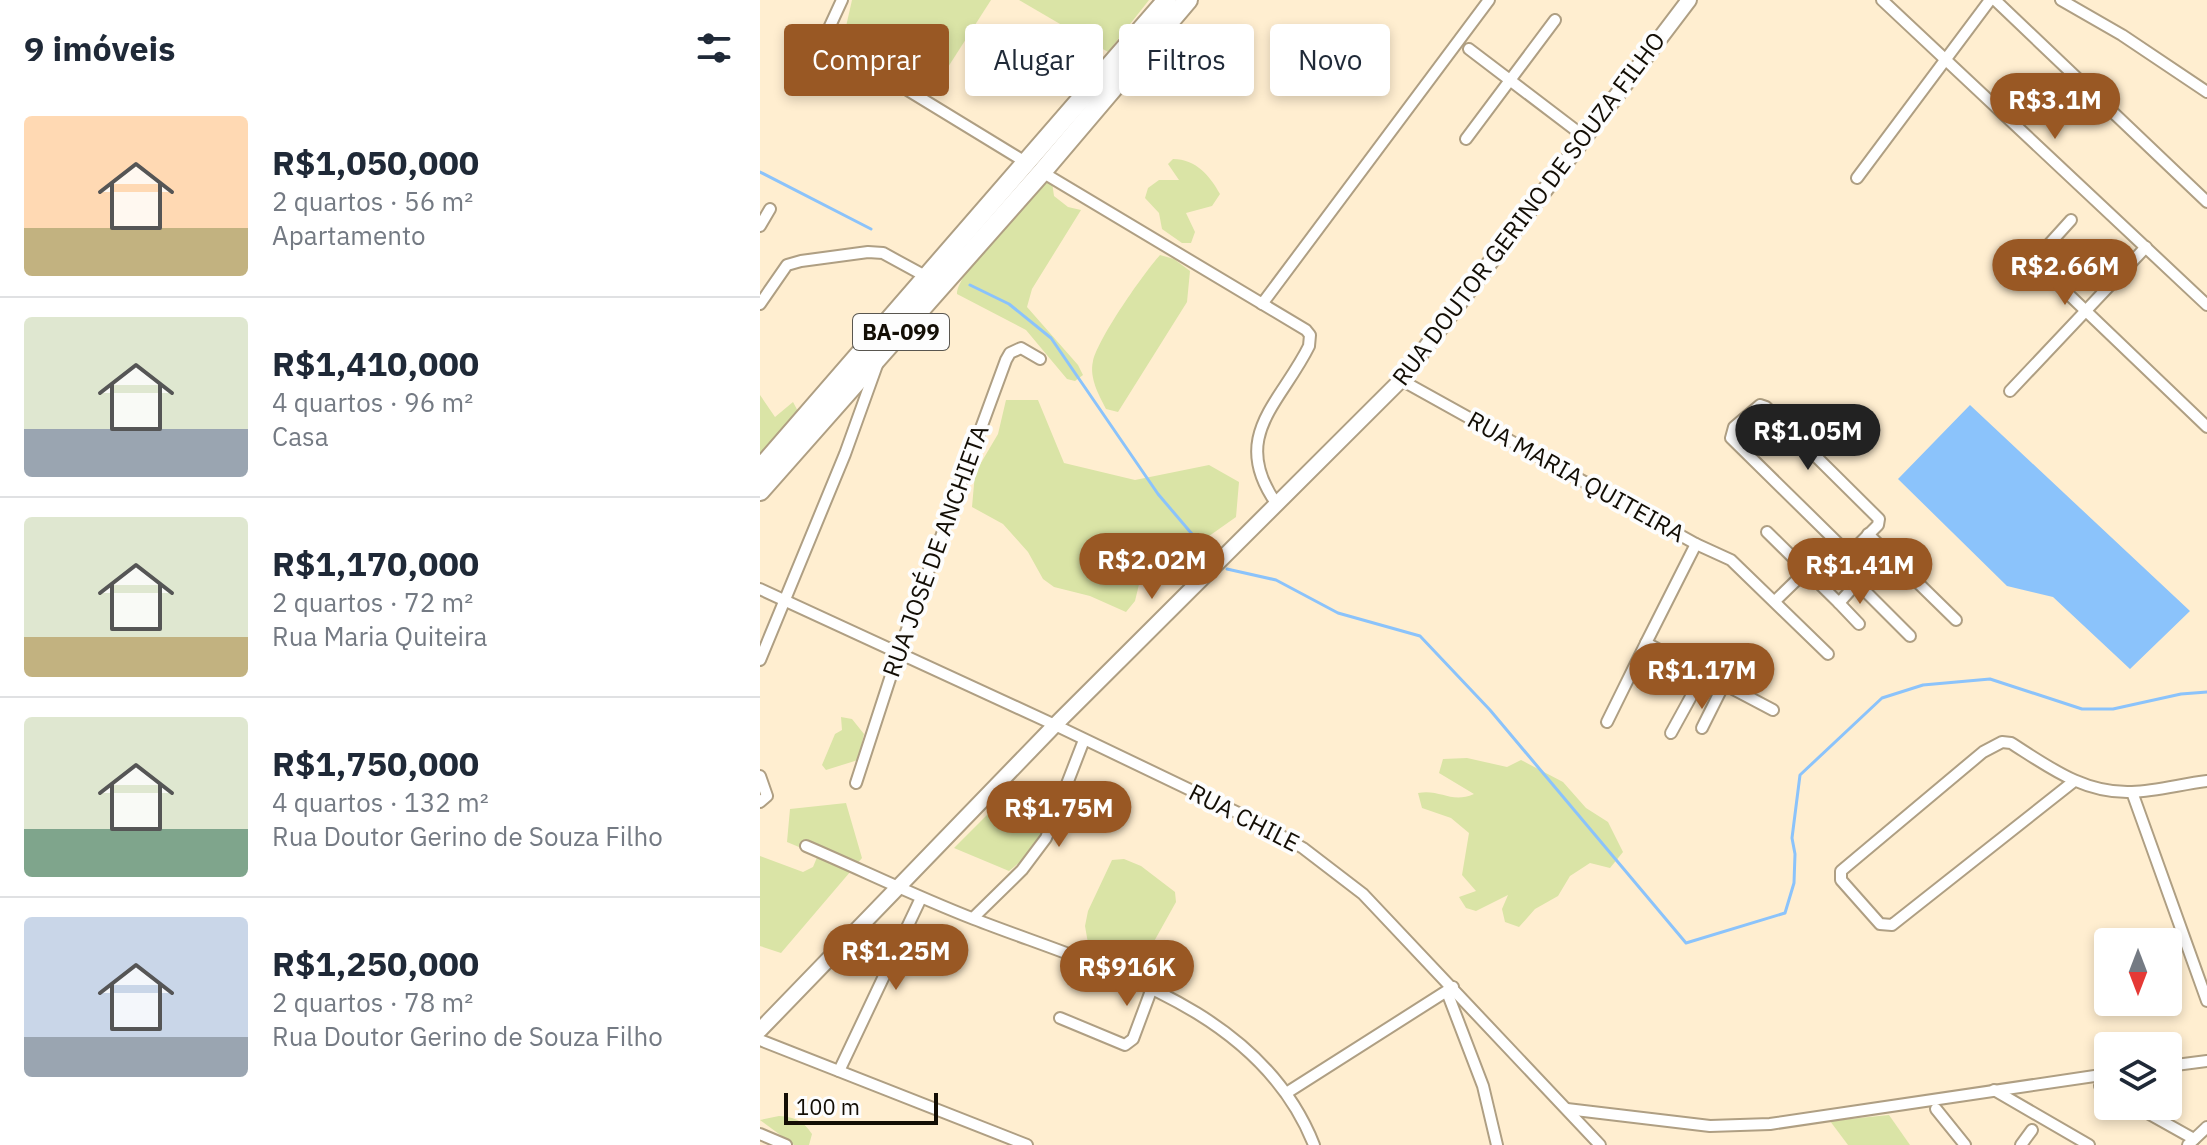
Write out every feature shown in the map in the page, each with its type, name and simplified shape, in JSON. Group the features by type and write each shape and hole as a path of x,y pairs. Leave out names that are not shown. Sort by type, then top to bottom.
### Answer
{"highway":[{"name":"BA-099","path":"760,491 881,355 1167,0"},
{"name":"BA-099","path":"760,469 927,277 1034,168 1188,0"}],"main road":[{"name":"RUA DOUTOR GERINO DE SOUZA FILHO","path":"760,1030 1055,725 1401,380 1689,0"}],"street":[{"path":"842,0 824,39 1034,168 1293,320 1310,335 1302,359 1265,416 1259,431 1258,462 1266,489 1276,503"},
{"path":"1262,304 1489,0"},
{"path":"1882,0 2207,305"},
{"path":"1857,178 1992,0 2207,202"},
{"path":"2061,0 2122,35 2207,92"},
{"path":"1466,139 1555,20"},
{"path":"1469,49 1586,138"},
{"path":"760,226 770,209"},
{"path":"2071,220 2042,252 2039,262 2084,312 2207,427"},
{"path":"2010,391 2146,247"},
{"path":"760,304 787,265 801,261 868,252 883,253 927,277"},
{"name":"RUA JOSÉ DE ANCHIETA","path":"856,783 898,654 1006,360 1010,353 1021,348 1040,359"},
{"path":"760,660 881,355"},
{"name":"RUA MARIA QUITEIRA","path":"1401,380 1696,544 1607,722"},
{"path":"1839,603 1858,584 1864,569 1731,438 1734,427 1754,407 1766,407 1878,516 1878,525 1849,554"},
{"path":"1767,532 1859,624"},
{"path":"1868,534 1956,620"},
{"path":"1696,544 1731,560 1828,654"},
{"path":"1775,601 1806,571"},
{"path":"1858,584 1910,636"},
{"name":"RUA CHILE","path":"760,589 1055,725 1255,821 1303,848 1363,894 1450,990 1600,1145"},
{"path":"1646,643 1773,710"},
{"path":"1671,733 1704,673"},
{"path":"1702,728 1724,684"},
{"path":"973,918 1022,870 1046,838 1084,740"},
{"path":"2073,782 1892,925 1880,924 1841,880 1841,871 1993,745 2011,743 2073,782 2132,792 2207,781"},
{"path":"760,776 766,789 765,800 760,802"},
{"path":"2132,792 2207,1001"},
{"path":"806,846 921,898 1152,988 1195,1010 1226,1032 1288,1092 1314,1145"},
{"path":"839,1071 921,898"},
{"path":"1060,1018 1125,1045 1133,1039 1152,988"},
{"path":"1288,1092 1450,990 1483,1086 1497,1145"},
{"path":"760,1040 1021,1144"},
{"path":"2182,1064 2207,1061"},
{"path":"1567,1109 1710,1126 1770,1124 2094,1076"},
{"path":"1993,1090 2089,1145"},
{"path":"1936,1109 1965,1145"},
{"path":"2157,1120 2191,1142 2207,1127"},
{"path":"2021,1145 2032,1130"},
{"path":"760,1134 786,1145"}],"green space":[{"path":"852,0 991,0 976,24 965,24 965,41 949,66 949,24 847,24"},
{"path":"1019,0 1149,0 1130,24 1119,24 1119,38 1108,52 1103,49 1103,24 1060,24"},
{"path":"1173,159 1195,165 1212,181 1220,194 1212,206 1186,213 1195,232 1191,243 1182,243 1162,229 1159,213 1145,198 1148,188 1159,180 1179,180 1168,164"},
{"path":"1045,180 1052,182 1054,196 1068,207 1081,210 1032,289 1027,307 1078,365 1083,375 1075,381 1067,379 1026,330 957,294 968,270 980,254"},
{"path":"1160,255 1174,259 1190,271 1187,302 1118,412 1106,409 1094,380 1093,361 1112,322"},
{"path":"760,395 775,417 793,402 800,415 760,464"},
{"path":"1006,400 1038,400 1064,463 1135,480 1209,465 1239,482 1236,517 1178,558 1167,573 1141,576 1135,601 1126,612 1090,596 1054,587 1043,579 1028,552 1003,524 972,507 975,473 998,434"},
{"path":"841,717 852,719 864,734 858,760 826,770 822,765 835,734 842,730"},
{"path":"1467,758 1507,767 1521,760 1563,782 1586,808 1608,822 1623,852 1610,868 1590,863 1570,876 1558,896 1535,909 1519,927 1505,922 1502,909 1508,895 1476,911 1466,908 1459,897 1476,891 1462,875 1469,833 1451,818 1422,808 1418,793 1459,798 1474,794 1439,773 1443,759"},
{"path":"1017,785 1054,802 1043,832 1025,856 1009,871 954,848"},
{"path":"846,803 862,858 781,953 760,946 760,856 803,872 813,867 818,855 787,842 790,809"},
{"path":"1124,859 1141,866 1175,892 1176,902 1147,954 1171,973 1163,979 1124,967 1089,949 1085,926 1088,911 1112,860"},
{"path":"1889,1115 1910,1145 1848,1145 1830,1121"},
{"path":"779,1116 802,1123 812,1134 809,1145 794,1145 760,1120"}],"water":[{"path":"1970,405 2190,611 2130,669 2053,597 2007,586 1898,479"}],"waterway":[{"path":"760,172 871,229"},
{"path":"970,285 1009,304 1051,338 1158,494 1209,554"},
{"path":"1227,569 1276,580 1338,613 1420,636 1490,710 1686,943 1785,913 1794,883 1792,838 1800,775 1882,698 1923,685 1990,679 2082,709 2113,709 2181,694 2207,692"}]}
